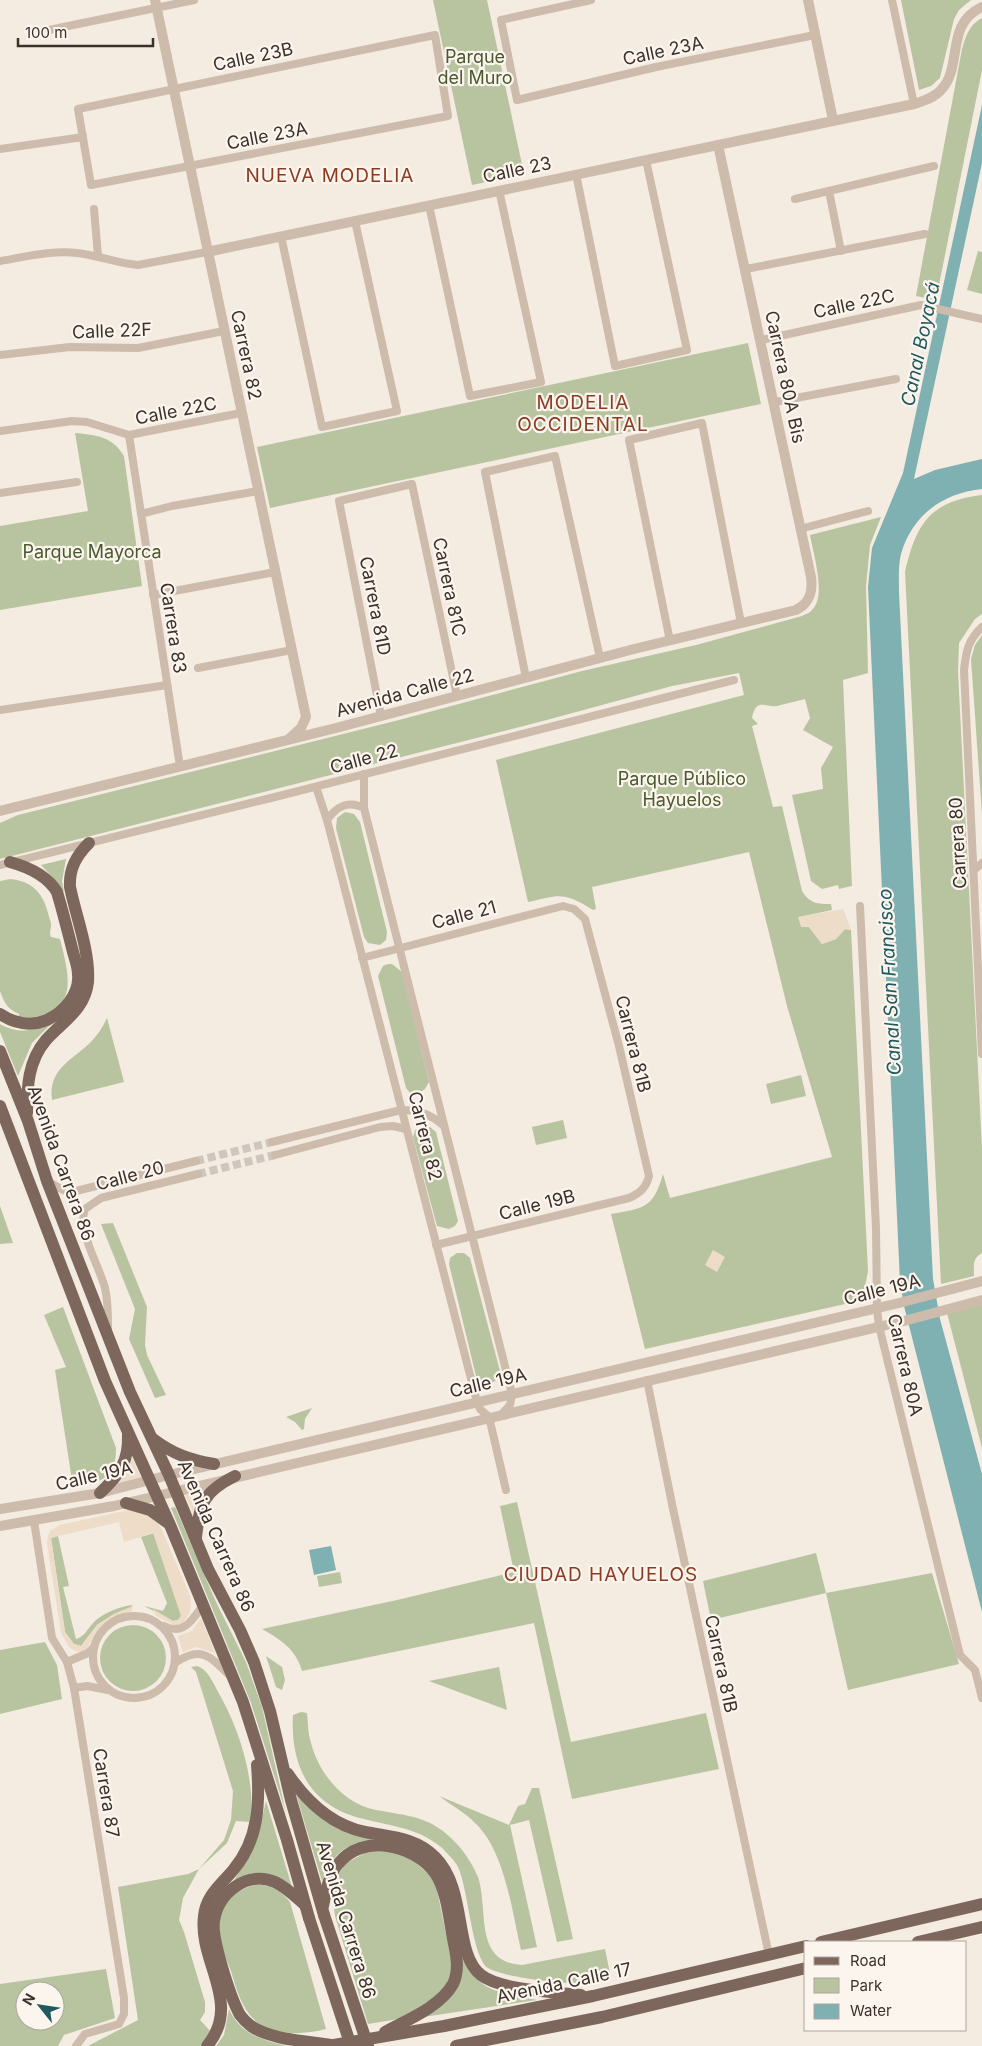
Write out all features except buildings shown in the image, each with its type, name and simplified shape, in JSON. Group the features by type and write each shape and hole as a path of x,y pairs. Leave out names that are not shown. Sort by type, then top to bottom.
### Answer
{"main road":[{"path":"28,1120 29,1076 38,1052 46,1040 76,1011 88,983 84,950 69,877 77,856 89,843"},
{"path":"0,1014 10,1020 26,1024 45,1021 56,1016 68,1005 75,993 78,974 57,892 54,887 30,869 5,863"},
{"name":"Avenida Carrera 86","path":"0,1051 28,1120 47,1181 130,1392 169,1475 208,1569 240,1630 254,1662 268,1705 283,1768 323,1912 368,2046"},
{"name":"Avenida Carrera 86","path":"0,1106 94,1354 170,1525 234,1680 255,1740 309,1918 351,2046"},
{"path":"0,1119 9,1129"},
{"path":"100,1493 120,1472 127,1454 128,1432"},
{"path":"152,1439 184,1458 214,1464"},
{"path":"196,1540 200,1510 207,1495 217,1485 234,1476"},
{"path":"126,1503 150,1510 170,1525"},
{"path":"207,2046 216,2034 222,2013 220,1997 204,1936 204,1915 209,1899 235,1868 253,1837 259,1797 255,1740"},
{"path":"283,1768 307,1799 334,1821 366,1832 404,1838 418,1844 433,1855 448,1873 454,1888 466,1948 473,1967 482,1976 512,1986 593,1996"},
{"path":"323,1912 333,1871 344,1858 358,1849 378,1846 398,1847 427,1865 439,1881 454,1944 457,1966 456,1978 439,1999 378,2036"},
{"path":"305,1905 275,1882 262,1878 244,1881 229,1890 218,1907 213,1922 215,1937 231,1992 243,2019 255,2029 271,2035 330,2046"},
{"path":"825,1941 982,1904"},
{"path":"922,1941 982,1927"},
{"name":"Avenida Calle 17","path":"330,2046 378,2036 444,2026 593,1996 804,1946"},
{"path":"456,2046 602,2018 804,1968"}],"street":[{"path":"49,30 155,4 194,0"},
{"name":"Calle 23A","path":"590,0 501,20 517,100 656,67 815,35"},
{"path":"808,0 833,120"},
{"path":"892,0 914,104"},
{"name":"Carrera 82","path":"155,4 306,717"},
{"name":"Calle 23","path":"0,261 63,252 98,256 138,265 914,104 933,97 946,84 953,66 956,40 960,28 972,13 982,7"},
{"name":"Calle 23B","path":"83,137 78,109 434,35 448,116"},
{"name":"Calle 23A","path":"83,137 91,185 448,116"},
{"path":"0,149 83,137"},
{"name":"Carrera 80A Bis","path":"718,144 812,587 809,599 796,610"},
{"path":"576,174 615,366 687,350 646,160"},
{"path":"795,199 934,166"},
{"path":"429,205 470,396 541,382 500,190"},
{"path":"829,191 841,250"},
{"path":"94,209 98,256"},
{"path":"281,236 322,427 396,410 355,221"},
{"path":"746,269 925,234"},
{"name":"Calle 22C","path":"761,340 921,305 982,319"},
{"name":"Calle 22F","path":"0,356 70,347 138,348 224,331"},
{"path":"774,402 896,379"},
{"name":"Calle 22C","path":"0,431 72,421 87,422 129,435 241,413"},
{"path":"670,640 629,440 702,423 741,623"},
{"name":"Carrera 83","path":"129,435 180,767"},
{"path":"526,678 485,472 555,456 600,658"},
{"path":"0,493 77,482"},
{"name":"Carrera 81D","path":"381,716 339,501 412,484"},
{"name":"Carrera 81C","path":"412,484 457,696"},
{"path":"141,514 172,506 258,491"},
{"path":"800,529 868,511"},
{"path":"153,595 275,572"},
{"name":"Avenida Calle 22","path":"0,811 336,728 670,640 796,610"},
{"name":"Carrera 80","path":"979,630 967,648 964,670 980,961 982,1054"},
{"path":"198,668 292,650"},
{"name":"Calle 22","path":"5,863 316,787 734,680"},
{"path":"0,710 167,685"},
{"path":"284,741 297,733 306,717 318,725 336,728"},
{"name":"Carrera 82","path":"364,774 364,808 512,1394"},
{"name":"Carrera 82","path":"316,787 327,820 477,1402 480,1409 489,1417 506,1490"},
{"path":"327,820 332,812 342,806 352,804 364,808"},
{"name":"Avenida Calle 22","path":"0,817 22,806"},
{"path":"972,828 981,830"},
{"path":"974,870 982,863"},
{"name":"Calle 21","path":"362,958 563,906 574,909"},
{"name":"Carrera 80A","path":"860,906 876,1218 877,1309 879,1326 960,1655 975,1670 982,1698"},
{"name":"Carrera 81B","path":"574,909 585,919 619,1046 649,1176 643,1190"},
{"path":"272,1142 402,1110 417,1110 426,1113 444,1126"},
{"path":"276,1155 380,1127 394,1126 406,1129"},
{"name":"Calle 20","path":"47,1181 63,1190 72,1192 196,1161"},
{"name":"Calle 20","path":"108,1337 108,1300 102,1276 82,1225 85,1209 101,1198 198,1174"},
{"name":"Calle 19B","path":"436,1244 629,1198 643,1190"},
{"name":"Calle 19A","path":"0,1510 100,1493 150,1479 899,1304 982,1281"},
{"name":"Calle 19A","path":"0,1526 126,1503 234,1476 879,1326 982,1300"},
{"name":"Carrera 81B","path":"647,1380 675,1521 769,1955"},
{"path":"502,1414 510,1405 512,1394"},
{"name":"Carrera 87","path":"34,1521 52,1638 68,1662 74,1688 124,1998 124,2014 119,2024 86,2034 76,2046"},
{"path":"68,1662 82,1657 94,1647 104,1628 122,1617 142,1616 172,1630 180,1629 188,1625 203,1605"},
{"path":"74,1688 87,1686 109,1690 127,1698 148,1696 158,1691 172,1674 176,1652 168,1632 160,1624"},
{"path":"94,1647 93,1659 95,1670 109,1690"},
{"path":"175,1663 195,1652 202,1654 212,1659 234,1680"}],"green space":[{"name":"Parque del Muro","path":"433,0 487,0 524,174 472,185"},
{"path":"901,0 971,0 959,10 954,19 940,78 931,86 919,90"},
{"path":"982,18 982,70 936,300 916,296 962,49 969,31"},
{"path":"978,251 982,252 982,294 967,290"},
{"path":"748,343 761,404 270,508 257,447"},
{"name":"Parque Mayorca","path":"75,433 109,440 124,456 142,586 0,610 0,526 88,511"},
{"path":"982,495 982,614 975,619 959,643 958,671 982,1149 982,1253 975,1260 974,1276 941,1284 905,572 914,541 920,528 928,518 938,509 950,503"},
{"name":"Parque Público Hayuelos","path":"881,517 870,545 866,586 868,673 843,680 852,886 839,889 838,885 822,889 811,881 792,795 823,789 821,768 833,747 803,730 810,718 805,699 777,706 759,706 756,708 752,718 758,724 752,726 773,807 782,806 802,891 808,899 822,904 831,904 832,910 799,917 822,944 836,939 845,929 851,930 868,1271 863,1297 854,1302 645,1349 611,1214 646,1205 655,1194 663,1174 670,1198 832,1157 787,1006 749,852 592,887 596,909 593,910 575,900 561,896 528,902 496,760 744,695 739,673 672,686 543,721 0,859 0,823 18,815 399,720 582,671 696,645 802,616 809,613 816,603 819,585 810,535"},
{"path":"982,635 982,814 971,659 975,645"},
{"path":"345,812 354,814 360,822 387,932 386,940 380,945 368,943 364,937 336,828 337,818"},
{"path":"66,859 62,881 64,892 41,865"},
{"path":"10,879 25,882 40,894 50,921 51,937 60,939 65,961 68,984 66,994 62,1003 54,1011 40,1019 19,1020 19,1014 6,1005 0,991 0,881"},
{"path":"392,964 402,972 429,1082 425,1089 416,1095 411,1094 406,1088 378,976 383,966"},
{"path":"107,1018 124,1082 52,1100 53,1081 57,1074 68,1061 92,1041"},
{"path":"0,1024 19,1030 37,1029 50,1025 32,1043 18,1076 0,1032"},
{"path":"801,1075 806,1096 771,1104 766,1084"},
{"path":"563,1120 567,1138 536,1145 532,1127"},
{"path":"430,1127 436,1132 458,1221 455,1226 449,1229 437,1226 413,1137 415,1130"},
{"path":"0,1206 13,1243 0,1244"},
{"path":"113,1223 147,1307 145,1345 147,1355 166,1395 155,1398 129,1339 135,1309 101,1224"},
{"path":"457,1253 464,1253 470,1258 500,1371 498,1379 490,1384 481,1383 476,1376 449,1264 450,1258"},
{"path":"982,1304 982,1448 947,1313"},
{"path":"63,1307 116,1448 113,1467 105,1478 73,1487 55,1370 66,1367 44,1315"},
{"path":"312,1408 305,1419 304,1429 302,1430 295,1422 286,1417"},
{"path":"517,1502 571,1742 706,1713 719,1769 572,1799 534,1623 302,1671 292,1651 281,1641 262,1629 514,1572 500,1506"},
{"path":"175,1507 216,1602 246,1662 262,1707 286,1813 251,1703 171,1508"},
{"path":"154,1533 180,1610 181,1616 178,1620 173,1621 144,1606 163,1611 167,1603 141,1537"},
{"path":"58,1536 69,1586 63,1587 76,1639 82,1636 104,1614 133,1605 97,1625 81,1646 74,1644 65,1632 51,1538"},
{"path":"816,1553 826,1593 711,1620 703,1581"},
{"path":"340,1572 342,1583 319,1587 317,1576"},
{"path":"932,1573 959,1664 848,1690 826,1593"},
{"path":"133,1625 145,1628 156,1635 163,1646 166,1658 163,1670 156,1681 145,1688 133,1691 121,1688 110,1681 103,1670 100,1658 103,1646 110,1635 121,1628"},
{"path":"45,1642 57,1665 62,1699 0,1714 0,1650"},
{"path":"266,1656 282,1667 285,1680 282,1690 276,1687"},
{"path":"197,1666 203,1669 210,1678 232,1719 248,1770 252,1805 251,1822 236,1821 227,1843 199,1869 224,1840 231,1820 233,1791 196,1672 191,1667"},
{"path":"499,1667 507,1710 429,1681"},
{"path":"301,1712 307,1713 310,1740 320,1766 334,1786 343,1794 364,1807 418,1818 428,1822 446,1833 462,1850 478,1877 489,1945 496,1955 506,1962 522,1965 605,1949 611,1978 589,1983 553,1982 508,1975 488,1968 478,1951 462,1877 453,1859 441,1847 414,1832 345,1813 330,1805 307,1782 295,1751 293,1734 293,1715"},
{"path":"532,1788 539,1788 573,1939 557,1942 529,1820 510,1825 537,1947 521,1950 506,1883 494,1850 486,1836 472,1820 439,1796 509,1825 518,1806 525,1804"},
{"path":"296,1794 377,1840 356,1844 342,1851 332,1862 322,1881"},
{"path":"266,1801 292,1887 270,1875 257,1873 234,1880 254,1842"},
{"path":"383,1850 406,1854 431,1876 437,1890 453,1968 446,1986 432,1999 399,2019 368,2024 335,1916 332,1894 336,1878 346,1863 365,1853"},
{"path":"199,1869 183,1898 179,1920 205,2002 205,2012 200,2020 212,2033 200,2046 88,2046 138,2020 118,1887 188,1874"},
{"path":"258,1884 276,1889 290,1902 326,2029 286,2033 270,2029 250,2016 238,1994 218,1933 219,1919 225,1905 236,1893"},
{"path":"462,1955 476,1978 492,1989 537,2000 423,2017 435,2011"},
{"path":"106,1969 115,2018 64,2035 58,2046 0,2046 0,1984 15,1982 15,2031 65,2031 65,1981 21,1981"},
{"path":"229,2009 239,2024 253,2035 287,2046 216,2046 224,2035"}],"shaded area":[{"path":"843,909 851,930 845,929 836,939 822,944 809,927 801,927 798,917"},
{"path":"713,1250 725,1257 717,1272 705,1265"},
{"path":"132,1458 141,1477 118,1483 127,1471"},
{"path":"212,1485 195,1517 184,1493"},
{"path":"129,1510 147,1514 157,1522 162,1530 191,1598 190,1612 183,1623 176,1626 156,1616 153,1609 173,1621 178,1620 181,1616 153,1533 124,1542 119,1522 51,1538 65,1632 74,1644 81,1646 97,1625 133,1605 132,1611 114,1617 101,1626 86,1650 81,1652 75,1651 69,1647 61,1633 47,1543 48,1536 50,1531 60,1525"},
{"path":"201,1618 215,1653 196,1647 183,1652 178,1636 192,1631"}],"water":[{"name":"Canal San Francisco","path":"982,105 982,163 914,479 935,470 982,459 982,489 954,495 931,508 921,517 906,540 901,554 899,593 933,1279 940,1319 982,1474 982,1612 904,1306 900,1282 868,587 872,548 903,473"},
{"path":"331,1546 336,1570 314,1575 309,1550"}],"tunnel":[{"path":"196,1161 272,1142"},
{"path":"198,1174 275,1155"}],"district":[{"name":"NUEVA MODELIA","path":"330,175"},
{"name":"MODELIA OCCIDENTAL","path":"583,413"},
{"name":"CIUDAD HAYUELOS","path":"601,1574"}],"water label":[{"name":"Canal Boyacá","path":"920,344"}]}
